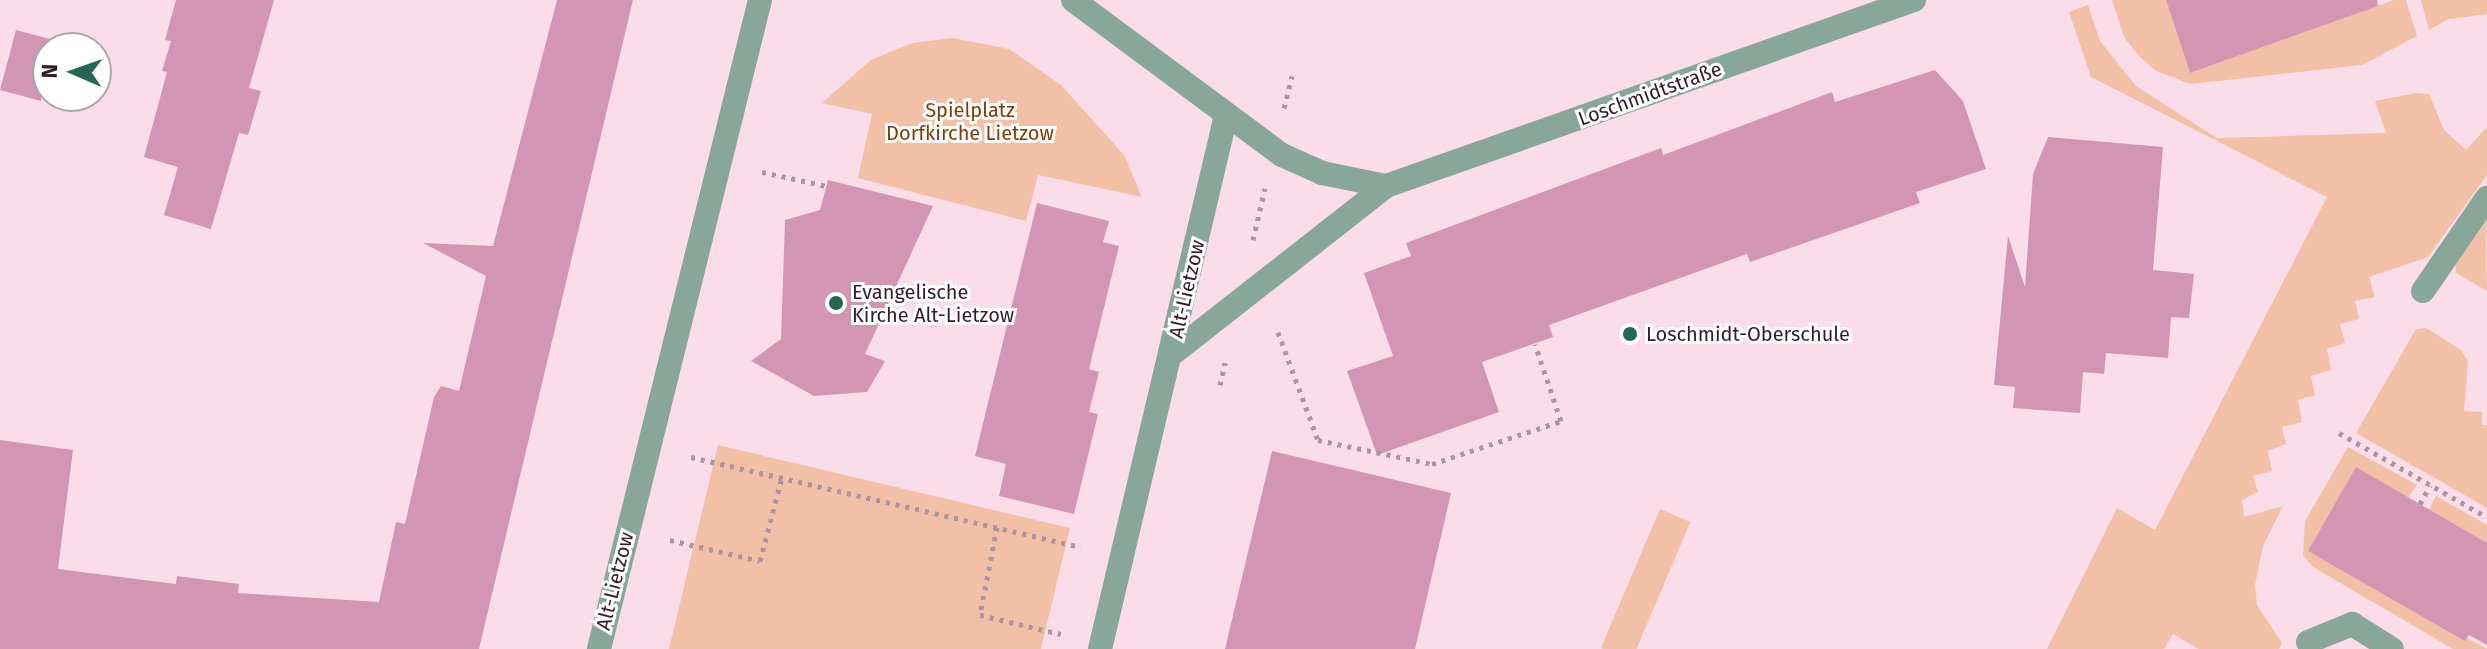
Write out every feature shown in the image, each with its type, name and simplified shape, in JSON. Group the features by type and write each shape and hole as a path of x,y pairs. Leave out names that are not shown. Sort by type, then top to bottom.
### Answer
{"street":[{"name":"Alt-Lietzow","path":"599,649 760,0"},
{"path":"1073,0 1274,148 1322,173 1386,186"},
{"name":"Loschmidtstraße","path":"1172,354 1238,307 1386,186 1914,0"},
{"name":"Alt-Lietzow","path":"1100,649 1226,115"},
{"path":"2423,291 2487,198"},
{"path":"2301,642 2352,624 2392,649"}],"path":[{"path":"1220,385 1292,76"},
{"path":"762,172 826,186"},
{"path":"1278,332 1318,440 1432,464 1561,421 1535,344"},
{"path":"2339,433 2487,517"},
{"path":"691,457 1081,547"},
{"path":"670,540 760,561 782,477"},
{"path":"2420,504 2430,485"},
{"path":"997,527 980,615 1061,634"}],"green space":[{"path":"2112,0 2166,0 2190,73 2394,0 2406,0 2417,36 2362,65 2191,84 2156,71 2138,55 2124,37"},
{"path":"2421,0 2487,0 2487,14 2449,19 2429,30"},
{"path":"2088,5 2100,41 2136,86 2217,138 2386,133 2375,101 2416,93 2429,94 2444,130 2466,150 2487,127 2487,175 2428,257 2369,277 2375,297 2355,301 2359,319 2340,324 2345,343 2327,349 2331,370 2311,376 2315,395 2298,400 2302,422 2282,427 2286,444 2268,451 2272,471 2253,476 2258,492 2242,500 2244,517 2283,506 2263,546 2255,585 2257,605 2282,643 2279,649 2199,649 2173,634 2164,649 2047,649 2117,508 2155,530 2327,197 2091,77 2069,12"},
{"name":"Spielplatz Dorfkirche Lietzow","path":"953,38 1009,49 1061,85 1124,155 1142,197 1038,175 1026,221 858,178 872,114 822,103 871,60 912,43"},
{"path":"2487,214 2487,291 2456,273 2455,258"},
{"path":"2426,328 2461,350 2468,361 2464,411 2482,412 2482,425 2487,425 2487,508 2356,433 2416,329"},
{"path":"718,445 1070,528 1041,649 669,649"},
{"path":"2348,447 2417,485 2408,498 2356,468 2308,551 2487,649 2453,649 2313,567 2303,555 2305,521"},
{"path":"2436,496 2487,525 2487,543 2429,510"},
{"path":"1660,509 1690,522 1636,649 1601,648"}],"building":[{"path":"176,0 274,0 249,88 261,91 248,135 239,133 211,229 164,215 178,167 144,157 167,72 162,71 171,41 165,40"},
{"path":"557,0 633,0 479,649 0,649 0,440 73,450 58,569 176,584 177,576 239,584 238,593 379,602 396,522 405,524 434,397 441,386 459,391 486,276 423,243 493,246"},
{"path":"2166,0 2377,0 2378,6 2190,73"},
{"path":"16,30 32,34 32,99 0,90"},
{"path":"1935,70 1963,101 1986,169 1916,192 1920,203 1750,262 1747,254 1549,325 1553,337 1482,362 1499,412 1377,455 1347,371 1393,356 1364,273 1411,256 1406,243 1661,148 1663,155 1832,92 1835,102"},
{"path":"2048,137 2163,147 2153,270 2194,274 2189,318 2171,317 2168,358 2106,353 2104,374 2083,372 2080,413 2013,408 2015,387 1994,385 2008,236 2025,287 2033,174"},
{"name":"Evangelische Kirche Alt-Lietzow","path":"828,180 933,206 865,354 885,361 867,392 814,396 751,361 781,339 785,220 820,210"},
{"path":"1037,203 1109,221 1103,242 1119,246 1089,369 1099,372 1089,412 1098,414 1074,514 999,496 1006,464 975,456"},
{"path":"1272,451 1451,493 1415,649 1225,649"},
{"path":"2356,467 2487,543 2487,645 2469,635 2465,641 2308,551"}],"place":[{"name":"Evangelische Kirche Alt-Lietzow","path":"836,303"},
{"name":"Loschmidt-Oberschule","path":"1630,334"}]}
